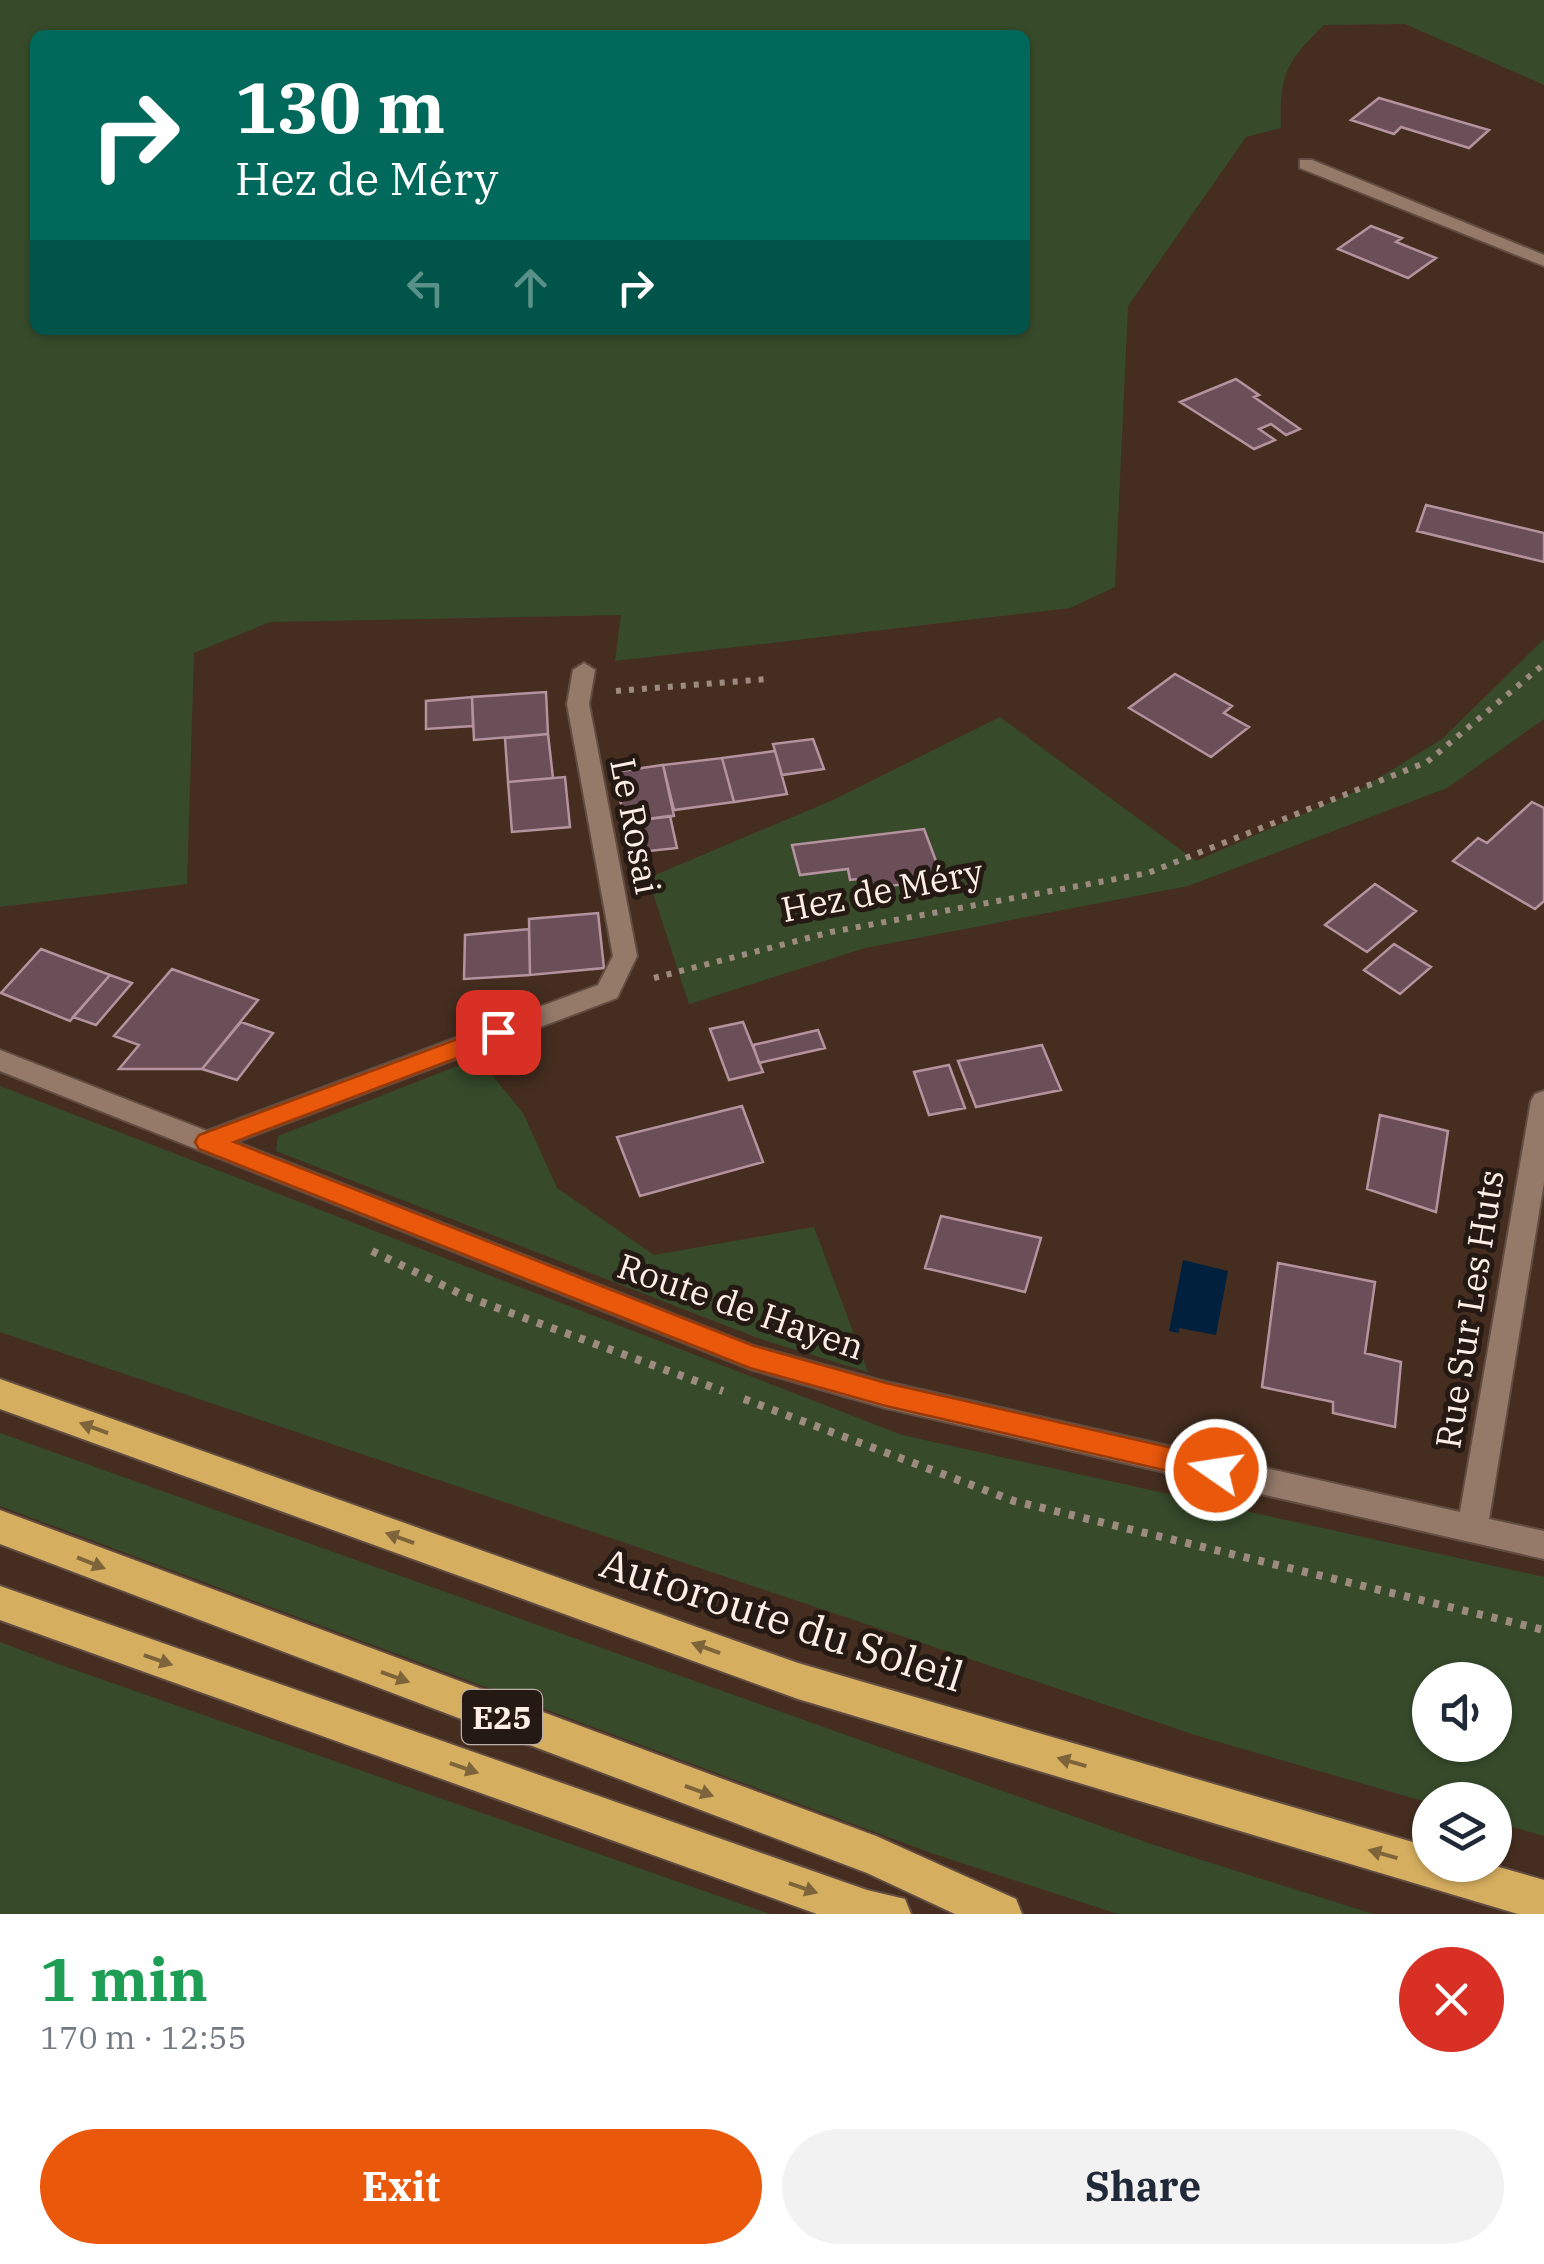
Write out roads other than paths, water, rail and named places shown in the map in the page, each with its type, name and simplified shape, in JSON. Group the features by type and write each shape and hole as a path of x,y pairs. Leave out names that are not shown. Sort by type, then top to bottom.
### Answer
{"highway":[{"name":"Autoroute du Soleil","path":"0,1394 798,1680 1544,1901"},
{"name":"E25","path":"0,1527 876,1856 1001,1914"},
{"path":"0,1603 867,1911 890,1914"}],"street":[{"path":"1306,164 1544,260"},
{"name":"Le Rosai","path":"207,1142 608,992 625,956 578,704 582,682"},
{"name":"Route de Hayen","path":"0,1060 750,1356 905,1399 1544,1545"},
{"name":"Rue Sur Les Huts","path":"1472,1528 1544,1101"}],"water":[{"path":"1183,1260 1228,1271 1216,1335 1179,1328 1179,1333 1169,1331"}]}
